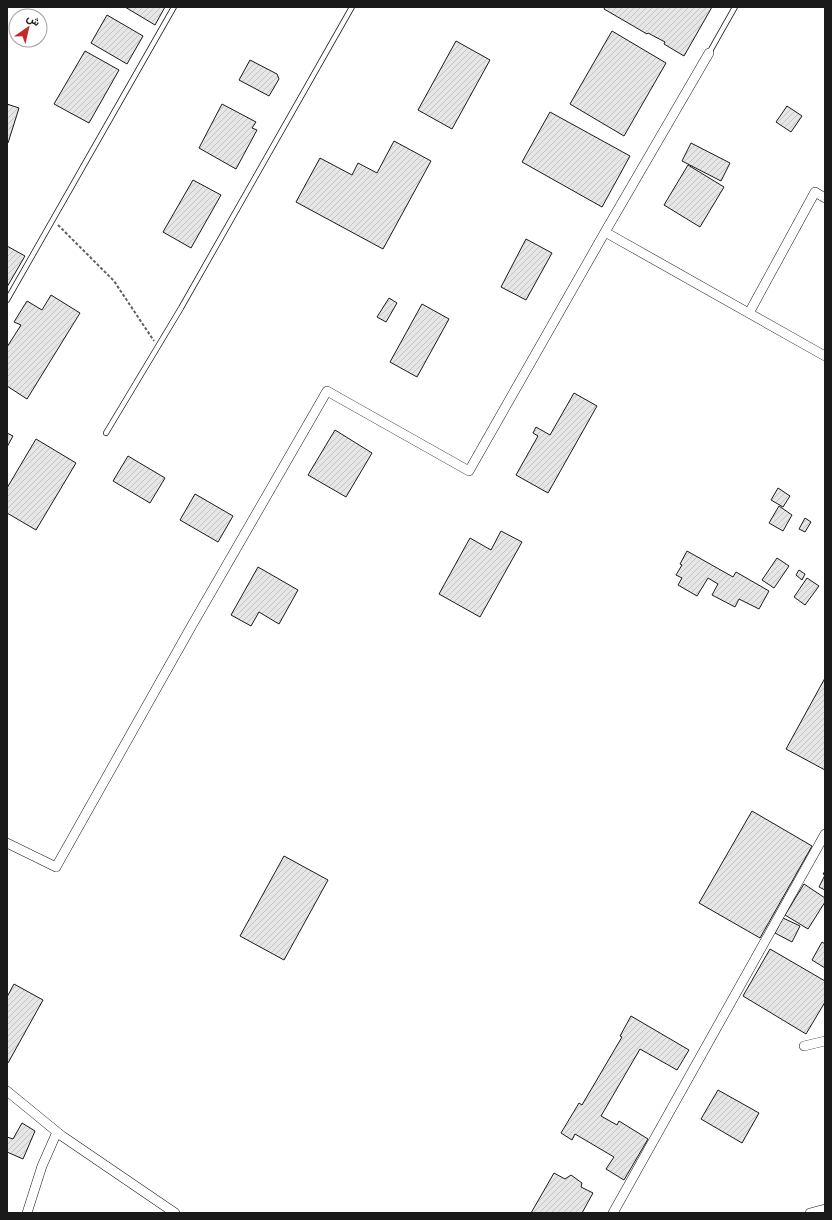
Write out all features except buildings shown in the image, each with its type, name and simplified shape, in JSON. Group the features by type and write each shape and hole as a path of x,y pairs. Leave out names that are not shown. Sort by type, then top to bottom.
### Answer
{"street":[{"path":"7,843 56,867 191,627 327,391 469,471 709,53"},
{"path":"749,313 815,192 825,198"},
{"path":"605,232 825,356"},
{"path":"613,1213 825,834"},
{"path":"804,1046 825,1041"},
{"path":"7,1091 57,1132 175,1213"},
{"path":"27,1213 42,1166 57,1132"},
{"path":"810,1213 825,1209"}],"lane":[{"path":"7,300 174,7"},
{"path":"106,432 181,308 352,7"},
{"path":"709,53 735,7"}],"path":[{"path":"52,220 114,281 158,346"}]}
